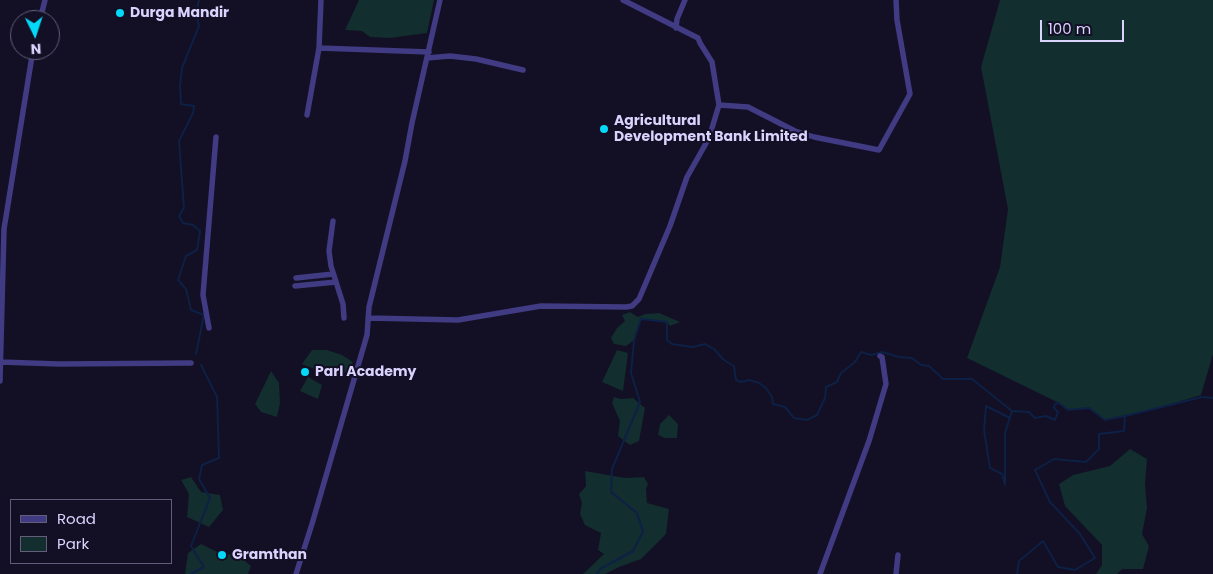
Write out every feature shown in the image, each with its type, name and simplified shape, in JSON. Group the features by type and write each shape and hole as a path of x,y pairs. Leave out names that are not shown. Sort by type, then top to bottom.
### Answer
{"street":[{"path":"307,115 319,48 321,0"},
{"path":"296,574 367,335 368,318 440,0"},
{"path":"368,318 458,320 541,306 606,308 632,306 639,299 670,226 687,178 709,138 719,105 714,70 698,38 623,0"},
{"path":"676,28 677,19 685,0"},
{"path":"719,105 748,108 795,131 814,137 880,150 910,94 897,20 896,0"},
{"path":"319,48 450,56 476,59 523,70"},
{"path":"0,381 4,230 31,60"},
{"path":"209,328 203,295 216,137"},
{"path":"333,221 329,251 333,274 343,304 344,318"},
{"path":"296,278 333,274"},
{"path":"295,286 336,282"},
{"path":"820,574 869,441 886,384 882,357 880,356"},
{"path":"0,362 59,364 190,363"},
{"path":"896,574 898,555"}],"green space":[{"path":"359,0 434,0 427,33 390,38 370,37 362,31 345,30"},
{"path":"1000,0 1213,0 1213,354 1201,395 1161,407 1105,420 1089,408 1068,410 1059,403 967,358 1000,267 1008,209 981,67"},
{"path":"630,312 638,317 645,314 659,313 680,322 670,326 667,322 641,319 634,340 626,346 614,344 611,338 617,328 625,321 622,315"},
{"path":"312,350 327,350 342,355 353,362 345,373 328,367 319,371 302,364"},
{"path":"617,350 628,353 623,391 602,382"},
{"path":"271,371 279,383 280,403 277,417 261,412 255,404"},
{"path":"308,377 322,385 318,399 300,391"},
{"path":"614,397 621,399 633,398 645,408 639,441 630,445 618,436 620,421 612,403"},
{"path":"669,415 678,424 677,438 665,438 658,435 660,424"},
{"path":"1130,449 1147,459 1145,484 1147,508 1142,534 1149,546 1143,569 1122,569 1117,574 1096,574 1102,565 1102,545 1065,506 1059,484 1073,475 1110,466"},
{"path":"585,471 625,478 644,477 648,484 646,489 647,503 669,509 666,534 641,559 605,574 583,574 604,554 598,550 601,533 585,525 580,514 582,503 579,494 586,486"},
{"path":"191,477 201,492 220,495 223,510 209,527 187,517 189,494 181,480"},
{"path":"201,544 217,552 239,556 251,566 248,574 185,574 188,553"}],"waterway":[{"path":"196,354 204,315 191,310 186,289 178,280 186,256 197,250 200,231 193,225 183,223 179,216 184,208 179,141 193,113 194,106 181,104 180,86 182,68 199,26 196,13 199,0"},
{"path":"597,574 600,569 633,551 643,532 637,513 611,492 612,469 640,402 631,373 634,340 641,319 667,322 667,340 672,344 693,347 705,344 714,349 724,360 734,366 736,380 741,382 749,380 759,383 766,388 772,397 773,404 785,407 794,418 807,420 817,415 825,398 826,387 837,382 841,373 855,362 861,352 871,355 882,352 899,357 912,358 921,365 929,366 943,379 972,379 1012,411 1029,412 1035,418 1046,416 1055,420 1058,412 1054,408 1055,404 1059,403 1068,410 1089,408 1105,420 1125,416"},
{"path":"191,574 204,567 191,546 210,498 199,479 202,465 219,458 217,397 201,365"},
{"path":"1017,574 1019,561 1043,541 1058,567 1075,570 1095,558 1080,534 1050,502 1035,470 1054,459 1086,462 1099,449 1099,434 1124,431 1125,416 1202,397 1213,398"},
{"path":"1005,485 1002,474 990,468 984,430 986,406 1010,418"},
{"path":"1005,482 1005,433 1012,411"}],"place":[{"name":"Durga Mandir","path":"120,13"},
{"name":"Agricultural Development Bank Limited","path":"604,129"},
{"name":"Parl Academy","path":"305,372"},
{"name":"Gramthan","path":"222,555"}]}
